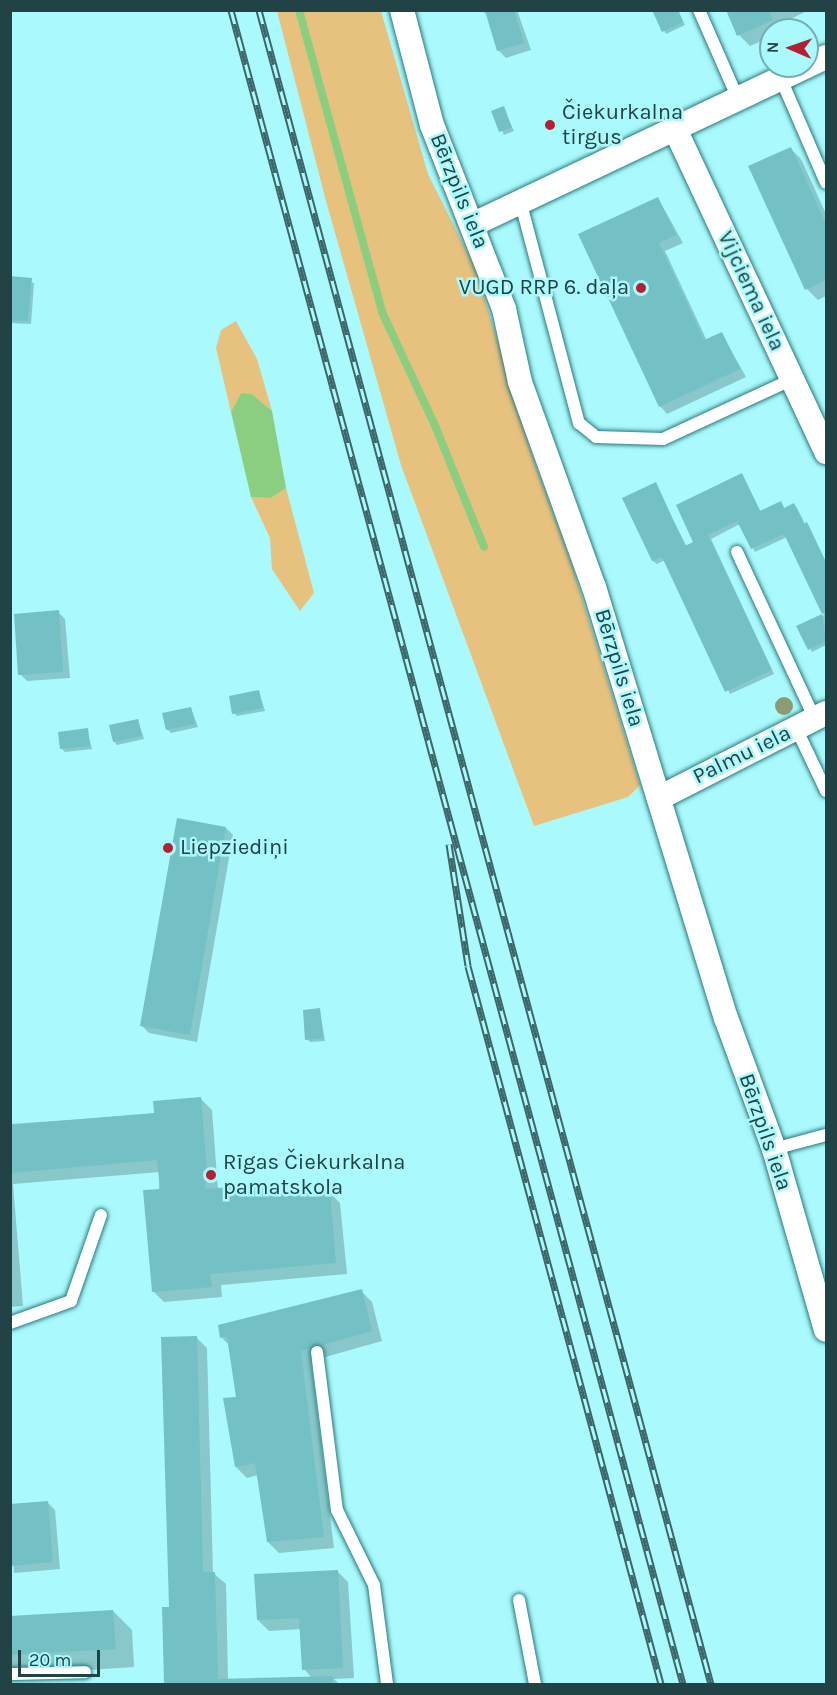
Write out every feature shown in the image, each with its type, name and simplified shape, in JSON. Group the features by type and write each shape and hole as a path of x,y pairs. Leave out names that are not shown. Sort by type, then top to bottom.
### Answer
{"street":[{"name":"Bērzpils iela","path":"402,10 432,125 474,224 504,309 520,382 594,587 726,1018 774,1149 826,1330"},
{"path":"474,224 521,204 826,57"},
{"name":"Vijciema iela","path":"675,129 826,452"},
{"name":"Palmu iela","path":"659,798 813,720"}],"lane":[{"path":"699,10 738,99"},
{"path":"781,79 826,183"},
{"path":"521,204 579,423 596,437 663,439 793,380"},
{"path":"737,552 813,720 825,786"},
{"path":"774,1149 826,1135"},
{"path":"10,1323 71,1301 101,1215"},
{"path":"317,1352 337,1510 374,1585 387,1684"},
{"path":"519,1600 535,1684"},
{"path":"10,1674 85,1672"}],"shaded area":[{"path":"277,11 381,11 428,174 476,270 532,455 571,562 640,785 628,797 534,826 401,465 326,201"},
{"path":"236,321 257,359 272,411 252,394 241,393 231,412 216,348 221,330"},
{"path":"241,393 252,394 272,411 286,488 271,498 251,497 231,412"},
{"path":"286,488 314,593 300,611 272,569 270,538 251,497 271,498"}],"building":[{"path":"514,10 524,43 497,51 485,11"},
{"path":"652,10 678,10 683,22 662,32"},
{"path":"726,10 775,10 770,13 772,18 759,18 759,26 737,36"},
{"path":"504,106 512,128 499,132 491,111"},
{"path":"791,147 826,224 826,280 805,290 748,166"},
{"name":"VUGD RRP 6. daļa","path":"658,197 676,235 659,243 704,340 722,332 740,369 659,407 578,234"},
{"path":"10,276 32,278 28,321 10,320"},
{"path":"742,473 760,511 781,501 784,508 794,503 804,524 807,522 826,562 826,612 822,614 784,534 751,549 737,521 708,535 772,670 725,692 662,557 652,561 622,498 656,482 685,546 693,542 676,505"},
{"path":"59,610 63,672 18,675 14,614"},
{"path":"822,614 826,641 808,650 796,626"},
{"path":"259,690 263,708 232,714 229,696"},
{"path":"191,707 195,724 166,730 162,713"},
{"path":"138,719 142,736 113,742 109,725"},
{"path":"88,728 90,746 60,749 58,732"},
{"path":"177,818 226,827 190,1035 140,1026"},
{"path":"320,1008 323,1038 305,1040 303,1010"},
{"path":"201,1097 208,1182 205,1183 205,1189 280,1183 281,1195 330,1191 336,1263 210,1274 212,1287 152,1292 143,1190 160,1189 157,1160 10,1173 10,1125 154,1113 153,1101"},
{"path":"362,1289 372,1331 301,1351 324,1537 267,1542 255,1463 235,1467 223,1398 236,1397 227,1337 220,1338 218,1325"},
{"path":"197,1336 203,1572 215,1572 218,1679 333,1676 333,1684 164,1684 162,1607 169,1607 161,1337"},
{"path":"48,1501 53,1562 10,1566 10,1504"},
{"path":"338,1570 343,1668 302,1670 299,1618 257,1620 254,1574"},
{"path":"113,1610 116,1649 10,1655 10,1616"}],"waterway":[{"path":"299,10 382,312 436,428 484,547"}],"railway":[{"path":"231,10 683,1684"},
{"path":"259,10 711,1684"},
{"path":"449,844 468,966 661,1684"}],"place":[{"name":"Čiekurkalna tirgus","path":"550,125"},
{"name":"VUGD RRP 6. daļa","path":"641,288"},
{"name":"Liepziediņi","path":"168,848"},
{"name":"Rīgas Čiekurkalna pamatskola","path":"211,1175"}]}
